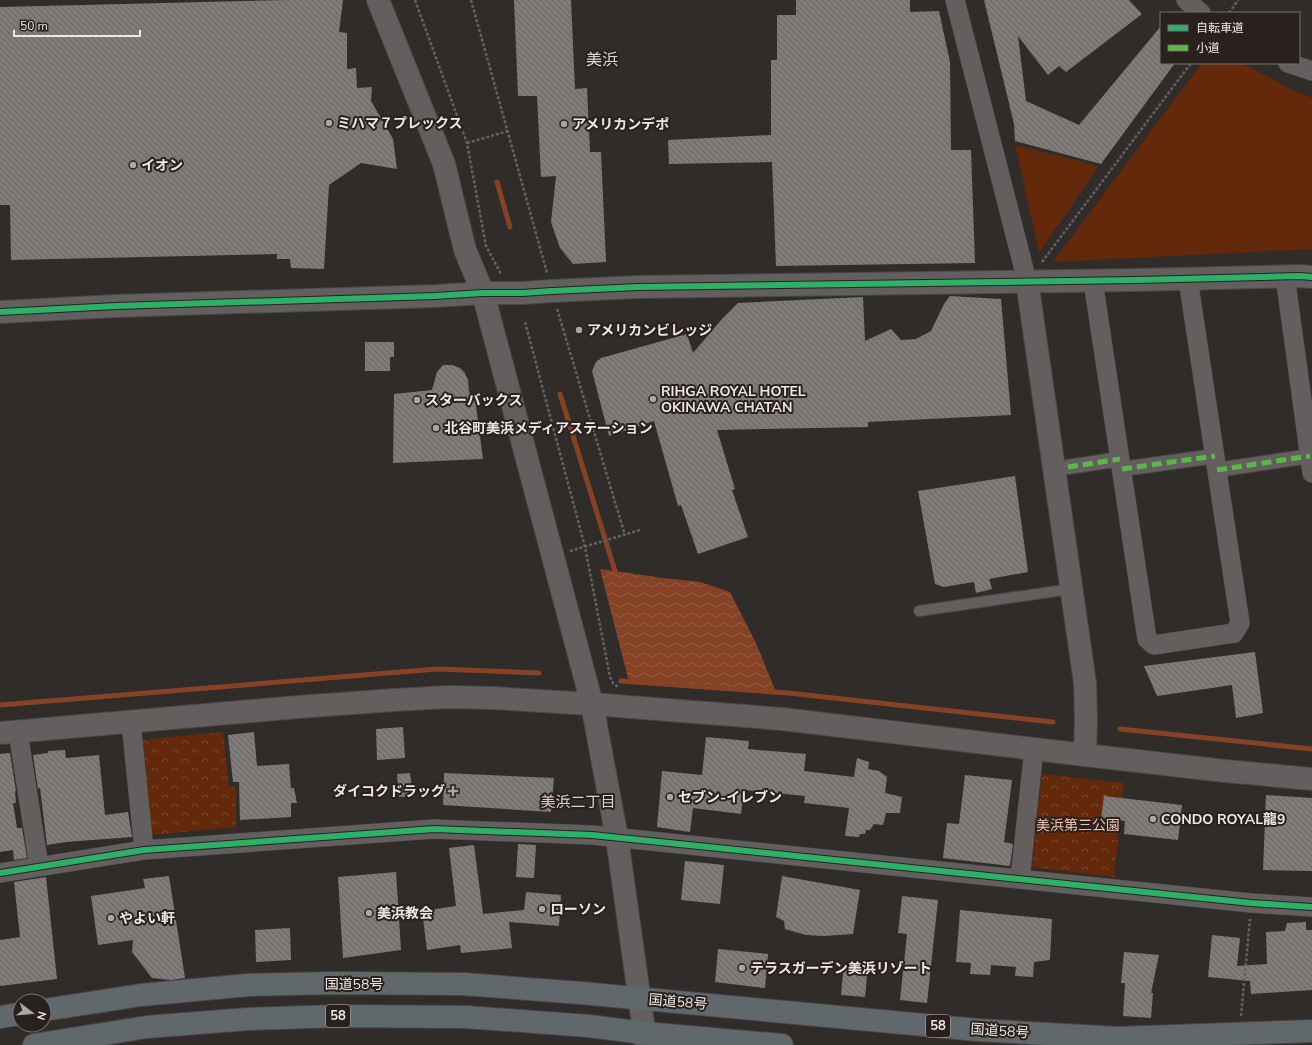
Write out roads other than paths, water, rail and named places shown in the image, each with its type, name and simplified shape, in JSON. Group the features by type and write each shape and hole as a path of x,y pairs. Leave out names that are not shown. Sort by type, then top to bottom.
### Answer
{"highway":[{"name":"国道58号","path":"52,1009 149,994 248,986 335,983 463,984 581,993 978,1030 1118,1038 1312,1031"},
{"path":"0,1017 12,1015"},
{"name":"58","path":"34,1045 147,1027 248,1019 339,1016 466,1017 589,1026 645,1039 782,1045"}],"street":[{"path":"378,0 444,164 465,250 483,292 592,704 617,838 645,1039"},
{"path":"955,0 1028,281 1085,683 1085,756"},
{"path":"1186,0 1200,12"},
{"path":"1291,64 1312,71"},
{"path":"0,312 103,306 435,296 483,292 522,293 552,290 638,287 1093,281 1285,276 1312,277"},
{"path":"1068,467 1121,464 1216,463 1311,465 1285,276"},
{"path":"1093,281 1147,639 1154,645 1234,632 1240,623 1188,279"},
{"path":"39,866 9,732 298,707 448,697 592,704 782,719 1085,756 1312,779"},
{"path":"131,722 144,850"},
{"path":"1020,879 1034,749"},
{"path":"0,872 144,850 434,829 592,835 1251,903 1312,907"}],"lane":[{"path":"918,611 1071,589"}],"water":[{"path":"600,569 700,582 730,592 756,643 776,692 629,682"}],"waterway":[{"path":"497,182 510,227"},
{"path":"560,394 615,571"},
{"path":"0,705 437,669 539,673"},
{"path":"621,681 788,693 1053,722"},
{"path":"1120,729 1312,749"}],"place":[{"name":"ミハマ７プレックス","path":"329,123"},
{"name":"アメリカンデポ","path":"564,124"},
{"name":"イオン","path":"133,165"},
{"name":"アメリカンビレッジ","path":"579,330"},
{"name":"RIHGA ROYAL HOTEL OKINAWA CHATAN","path":"653,399"},
{"name":"スターバックス","path":"417,400"},
{"name":"北谷町美浜メディアステーション","path":"436,428"},
{"name":"ダイコクドラッグ","path":"453,791"},
{"name":"セブン-イレブン","path":"670,797"},
{"name":"CONDO ROYAL龍9","path":"1153,819"},
{"name":"ローソン","path":"542,909"},
{"name":"美浜教会","path":"369,913"},
{"name":"やよい軒","path":"111,918"},
{"name":"テラスガーデン美浜リゾート","path":"742,968"}],"district":[{"name":"美浜","path":"602,60"},
{"name":"美浜二丁目","path":"578,802"}],"park label":[{"name":"美浜第三公園","path":"1078,825"}]}
